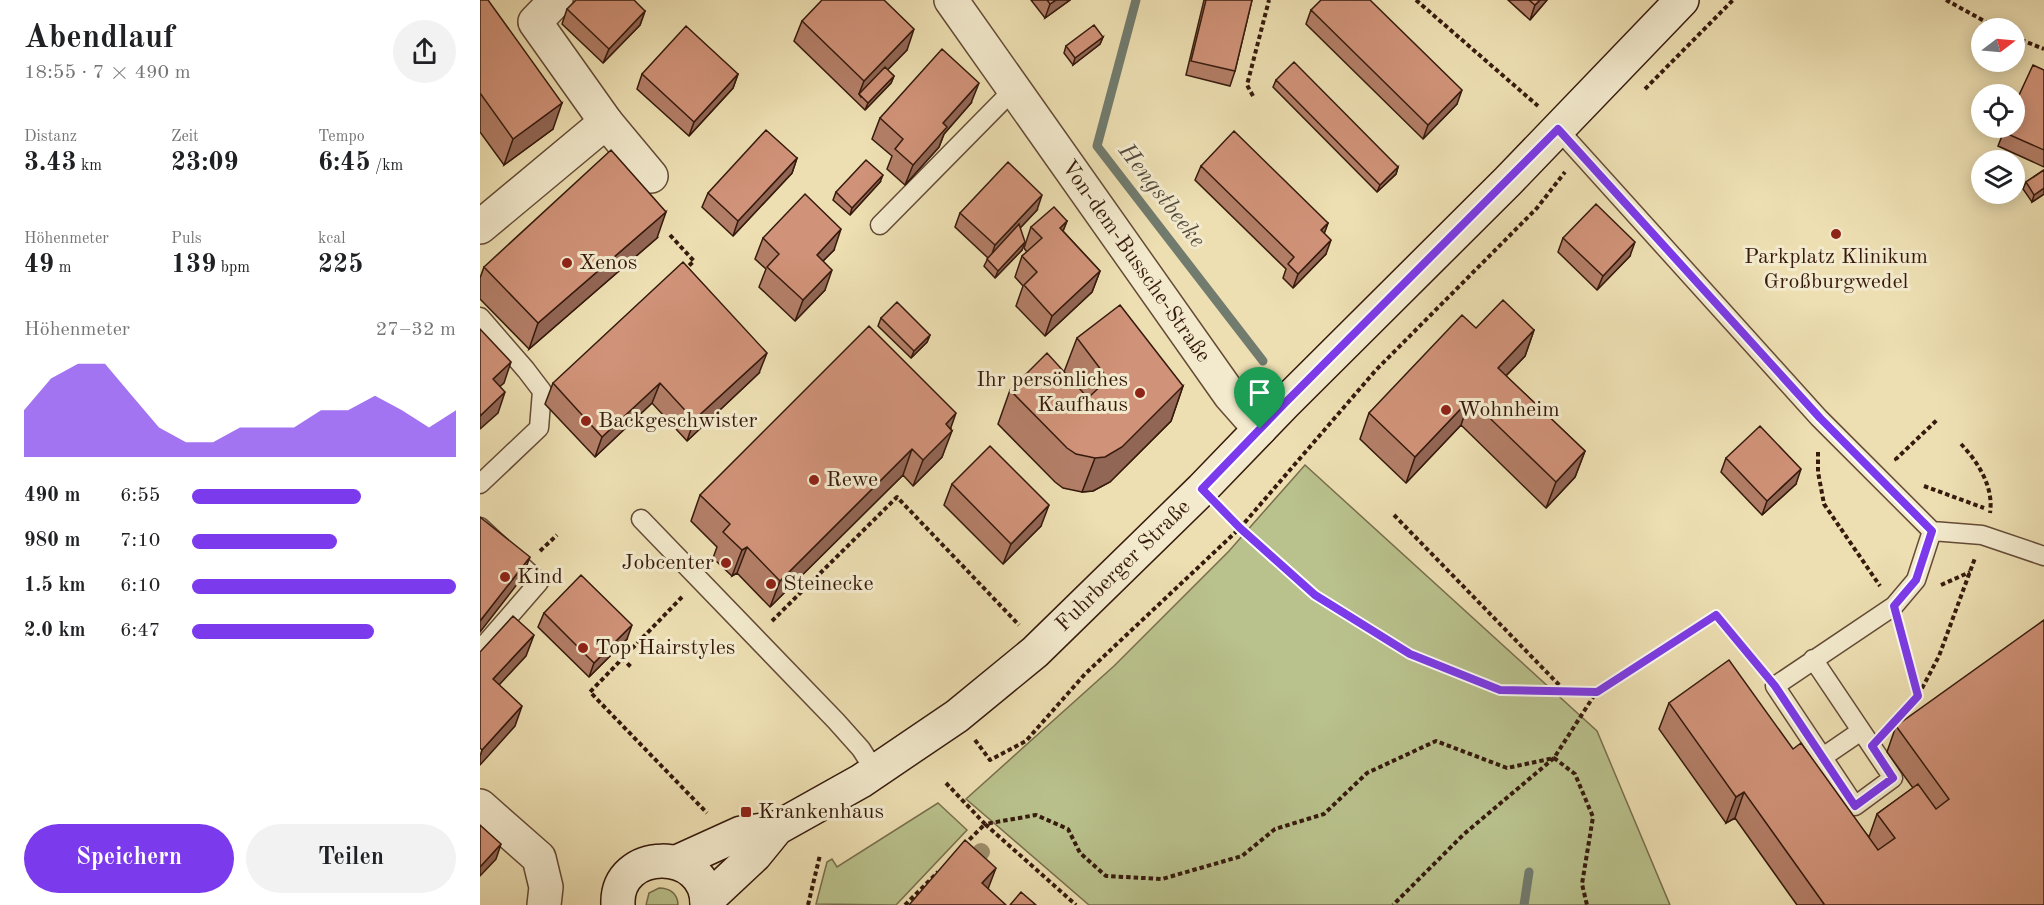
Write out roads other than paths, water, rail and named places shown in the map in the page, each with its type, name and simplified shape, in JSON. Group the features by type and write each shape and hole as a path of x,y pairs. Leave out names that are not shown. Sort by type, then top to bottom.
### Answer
{"main road":[{"path":"556,0 535,22 606,122 651,176"},
{"name":"Von-dem-Bussche-Straße","path":"951,0 1230,395 1260,429"},
{"name":"Fuhrberger Straße","path":"707,903 755,855 777,828 875,771 957,716 1035,652 1260,429 1549,119 1682,0"},
{"path":"480,227 606,122"},
{"path":"480,806 539,858 546,887 544,905"},
{"name":"Fuhrberger Straße","path":"677,862 741,833 777,828"},
{"path":"613,903 628,876 638,867 650,861 664,860 677,862 697,877 704,888 707,903"}],"lane":[{"path":"880,225 1014,89"},
{"path":"1549,119 1845,445 1932,531 1982,536 2044,556"},
{"path":"480,317 542,392 539,428 480,484"},
{"path":"641,519 836,721 861,749 875,771"},
{"path":"480,527 538,582 480,650"},
{"path":"1813,659 1893,778 1855,806 1775,686 1813,659 1894,606 1916,580 1932,531"},
{"path":"1823,758 1861,731"}],"waterway":[{"name":"Hengstbeeke","path":"1136,0 1097,146 1263,361"},
{"name":"Hengstbeeke","path":"1524,905 1529,872"}],"place":[{"name":"Parkplatz Klinikum Großburgwedel","path":"1836,234"},
{"name":"Xenos","path":"567,263"},
{"name":"Ihr persönliches Kaufhaus","path":"1140,393"},
{"name":"Wohnheim","path":"1446,410"},
{"name":"Backgeschwister","path":"586,421"},
{"name":"Rewe","path":"814,480"},
{"name":"Jobcenter","path":"726,563"},
{"name":"Kind","path":"505,577"},
{"name":"Steinecke","path":"771,584"},
{"name":"Top Hairstyles","path":"583,648"},
{"name":"Krankenhaus","path":"746,812"}]}
